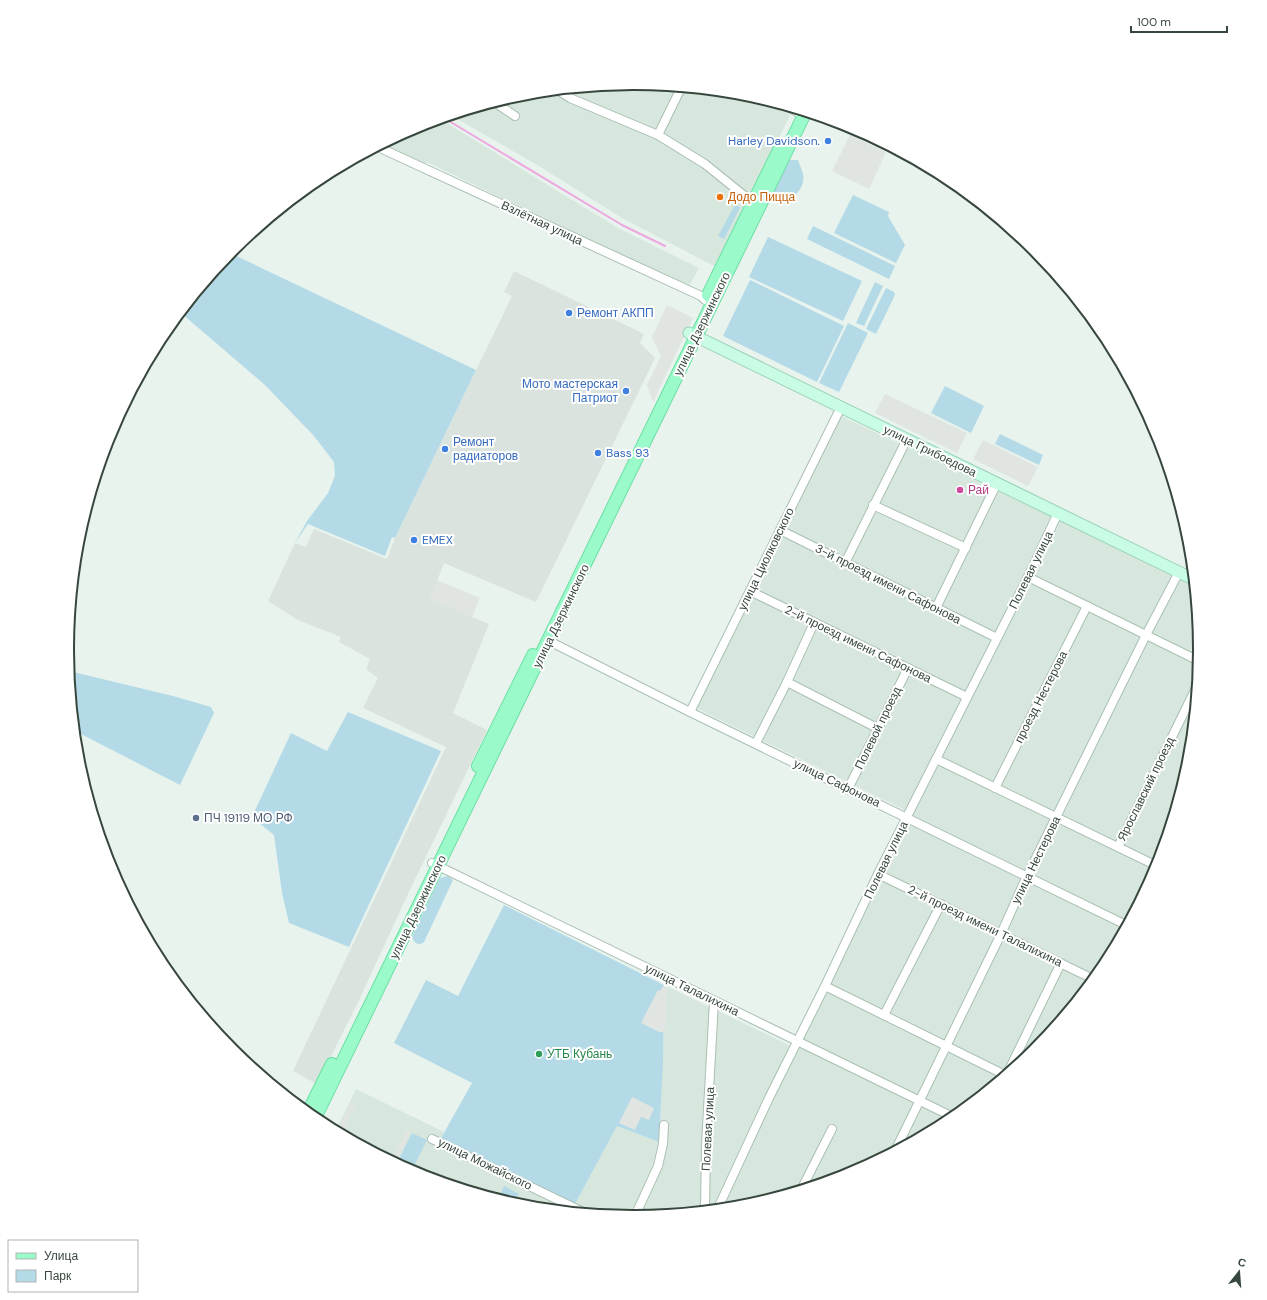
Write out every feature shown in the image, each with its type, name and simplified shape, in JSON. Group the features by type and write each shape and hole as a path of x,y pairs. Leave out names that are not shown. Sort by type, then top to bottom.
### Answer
{"main road":[{"name":"улица Дзержинского","path":"318,1112 435,865 492,737 693,334 705,300 796,115"},
{"name":"улица Дзержинского","path":"311,1106 549,641 796,115"}],"street":[{"path":"658,135 679,93"},
{"path":"564,95 658,135 705,164 752,202"},
{"path":"502,107 515,116"},
{"name":"Взлётная улица","path":"383,149 701,296 705,300"},
{"name":"улица Грибоедова","path":"693,334 1188,576"},
{"name":"улица Циолковского","path":"690,712 841,407"},
{"path":"845,563 907,439"},
{"path":"936,608 997,483"},
{"path":"873,505 966,548"},
{"name":"Полевая улица","path":"720,1203 769,1098 825,986 878,874 1028,577 1058,513"},
{"name":"3-й проезд имени Сафонова","path":"780,530 997,638"},
{"name":"улица Нестерова","path":"899,1142 1001,934 1027,876 1057,818 1146,635 1179,572"},
{"path":"1028,577 1193,658"},
{"name":"2-й проезд имени Сафонова","path":"750,591 967,697"},
{"name":"проезд Нестерова","path":"995,788 1087,606"},
{"path":"756,743 787,682 814,623"},
{"name":"улица Сафонова","path":"549,641 690,712 1122,923"},
{"name":"Полевой проезд","path":"848,788 908,668"},
{"path":"787,682 877,728"},
{"name":"Ярославский проезд","path":"1118,847 1191,699"},
{"path":"936,759 1150,863"},
{"name":"улица Талалихина","path":"435,865 946,1114"},
{"name":"2-й проезд имени Талалихина","path":"878,874 1088,976"},
{"path":"884,1015 941,904"},
{"path":"1014,1060 1061,963"},
{"path":"825,986 1000,1073"},
{"name":"Полевая улица","path":"705,1205 706,1145 714,1001"},
{"path":"638,1210 658,1166 663,1144 664,1125"},
{"path":"805,1182 832,1129"},
{"name":"улица Можайского","path":"432,1139 569,1206"}],"shaded area":[{"path":"634,90 707,95 743,101 791,114 716,267 622,218 539,166 457,119 524,101 560,95"},
{"path":"446,123 618,228 699,268 688,288 427,162 425,165 387,147"},
{"path":"850,135 886,152 869,189 832,171"},
{"path":"514,271 644,334 640,343 655,358 536,602 444,563 430,599 489,624 453,713 487,730 406,898 360,998 317,1084 293,1071 446,747 363,708 378,678 366,669 370,659 339,642 341,637 298,620 268,601 295,543 306,547 314,529 387,559 395,538 512,296 504,292"},
{"path":"667,305 693,318 653,402 647,385 661,356 652,337"},
{"path":"885,394 967,433 957,453 875,413"},
{"path":"839,415 1189,582 1192,613 1192,687 1182,759 1174,795 1163,830 1135,897 1118,930 1099,961 1054,1019 1029,1046 974,1094 913,1135 848,1167 813,1180 778,1190 743,1199 707,1205 634,1210 560,1205 524,1199 454,1180 419,1167 386,1152 338,1125 356,1089 444,1132 441,1138 575,1204 617,1126 659,1142 663,1065 664,985 793,1047 909,812 692,706"},
{"path":"983,440 1038,467 1028,486 973,459"},
{"path":"437,580 480,598 472,617 429,599"},
{"path":"663,986 667,988 665,1032 659,1032 641,1023 658,990 660,991"},
{"path":"632,1097 654,1108 649,1120 641,1117 635,1130 619,1123"},
{"path":"352,1101 356,1103 343,1128 340,1126"},
{"path":"407,1130 411,1132 398,1158 394,1156"}],"green space":[{"path":"789,160 798,160 803,173 803,182 799,191 791,198 781,200 777,199 772,196"},
{"path":"853,195 889,212 888,216 905,245 896,263 834,233"},
{"path":"736,203 740,208 724,239 718,236"},
{"path":"813,226 895,266 889,279 807,239"},
{"path":"768,237 862,281 843,321 749,277"},
{"path":"236,256 476,370 395,538 392,537 385,556 308,524 295,543 307,521 328,493 335,476 334,462 314,436 265,385 185,316 213,281"},
{"path":"750,280 844,326 817,382 723,336"},
{"path":"875,282 883,286 864,326 856,323"},
{"path":"886,288 894,292 895,295 876,334 866,329"},
{"path":"848,323 868,333 839,392 819,383"},
{"path":"945,386 984,406 971,433 931,413"},
{"path":"1000,434 1043,455 1039,465 995,444"},
{"path":"75,672 173,696 211,707 214,713 180,785 81,733 79,723"},
{"path":"348,712 441,751 349,947 289,923 282,893 274,835 252,817 291,733 327,751"},
{"path":"448,876 453,880 424,942 418,944 413,940 412,936 440,878"},
{"name":"УТБ Кубань","path":"504,905 664,985 663,1065 659,1142 617,1126 575,1204 441,1138 472,1083 394,1043 426,980 458,996"},
{"path":"412,1133 427,1140 415,1165 399,1158"},
{"path":"504,1186 519,1194 518,1197 501,1193"}],"waterway":[{"path":"450,122 622,225 665,246"}],"place":[{"name":"Harley Davidson.","path":"828,141"},
{"name":"Додо Пицца","path":"720,197"},
{"name":"Ремонт АКПП","path":"569,313"},
{"name":"Мото мастерская Патриот","path":"626,391"},
{"name":"Ремонт радиаторов","path":"445,449"},
{"name":"Bass 93","path":"598,453"},
{"name":"Рай","path":"960,490"},
{"name":"EMEX","path":"414,540"},
{"name":"ПЧ 19119 МО РФ","path":"196,818"},
{"name":"УТБ Кубань","path":"539,1054"}]}
